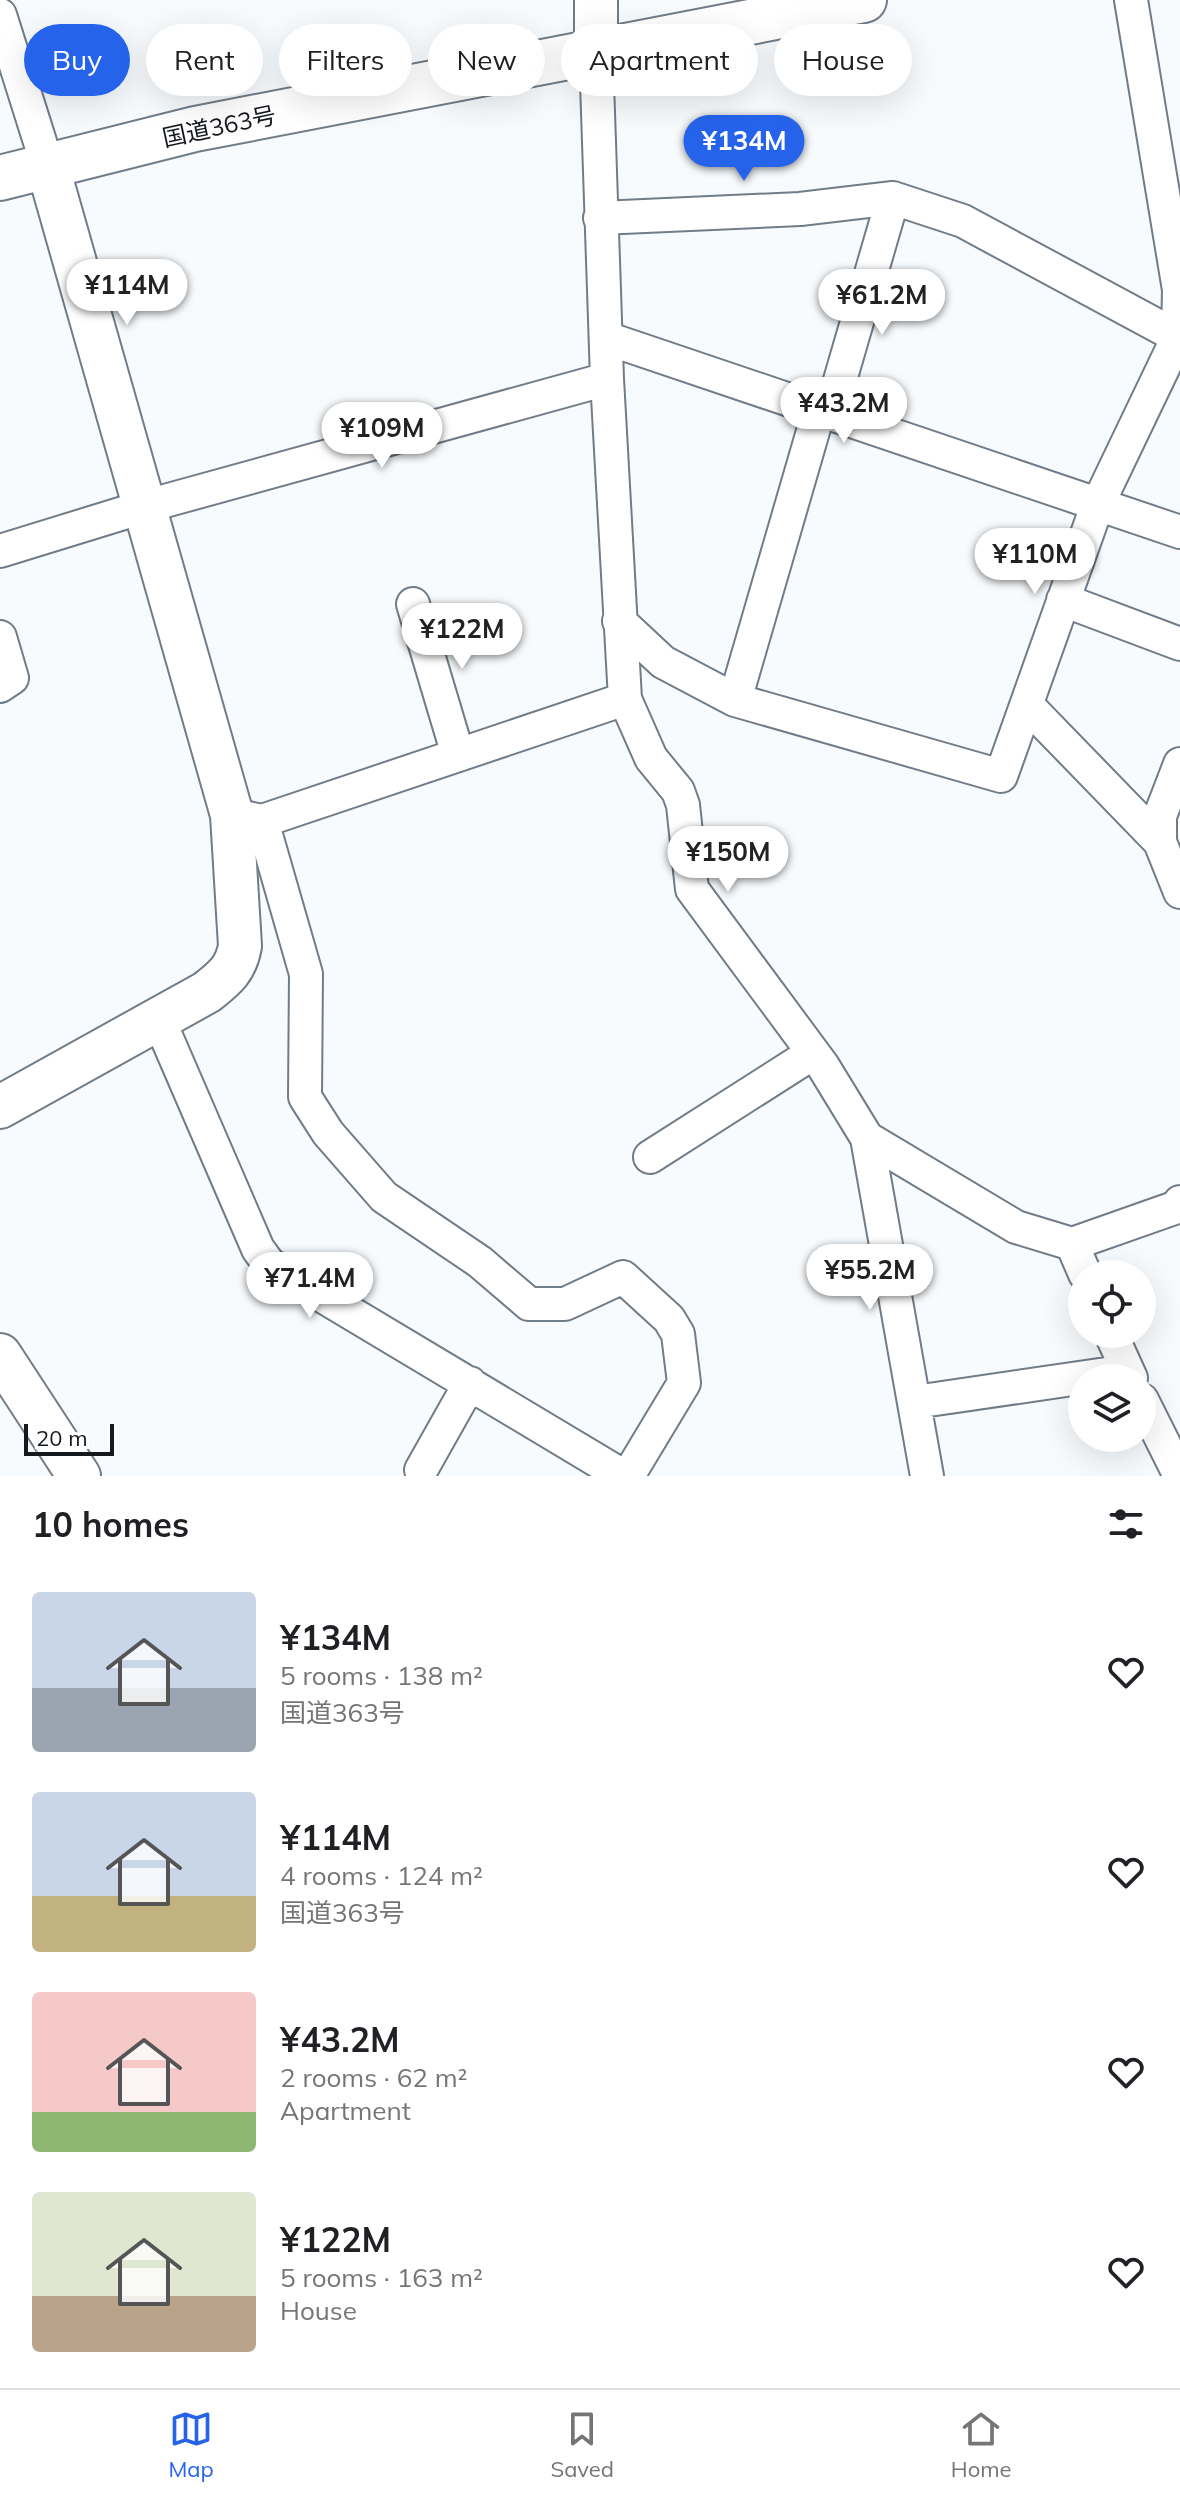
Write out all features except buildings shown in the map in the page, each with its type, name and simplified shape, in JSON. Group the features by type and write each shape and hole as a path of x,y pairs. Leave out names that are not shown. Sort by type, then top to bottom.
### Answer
{"highway":[{"name":"国道363号","path":"743,24 864,0"},
{"name":"国道363号","path":"0,178 195,129 561,60"}],"street":[{"path":"596,0 596,24"},
{"path":"619,621 663,662 735,700 1001,776 1097,506 1179,338 1179,290 1131,0"},
{"path":"0,15 47,164 143,507 247,818 306,974 305,1097 328,1133 384,1197 480,1262 529,1304 565,1304 623,1277 669,1319 678,1334 684,1383 625,1476 269,1264 258,1249 159,1020"},
{"path":"597,96 607,379 625,699 651,758 678,791 683,805 692,889 813,1053 867,1138 927,1476"},
{"path":"600,218 800,209 893,198 963,221 1179,338"},
{"path":"735,700 816,421 824,408 834,401 893,198"},
{"path":"606,338 824,408 1097,506 1180,532"},
{"path":"0,551 143,507 607,379"},
{"path":"1063,600 1180,644"},
{"path":"413,604 458,755"},
{"path":"0,637 12,678 0,686"},
{"path":"247,818 458,755 625,699"},
{"path":"1027,705 1160,842"},
{"path":"1180,764 1160,816 1160,842 1180,892"},
{"path":"0,1107 159,1020 226,977 237,962 240,946 247,818"},
{"path":"650,1157 813,1053"},
{"path":"867,1138 1016,1227 1072,1244 1179,1207"},
{"path":"1072,1244 1079,1260"},
{"path":"0,1355 79,1476"},
{"path":"915,1402 1068,1382"},
{"path":"421,1470 470,1383"},
{"path":"1156,1428 1180,1476"}]}
